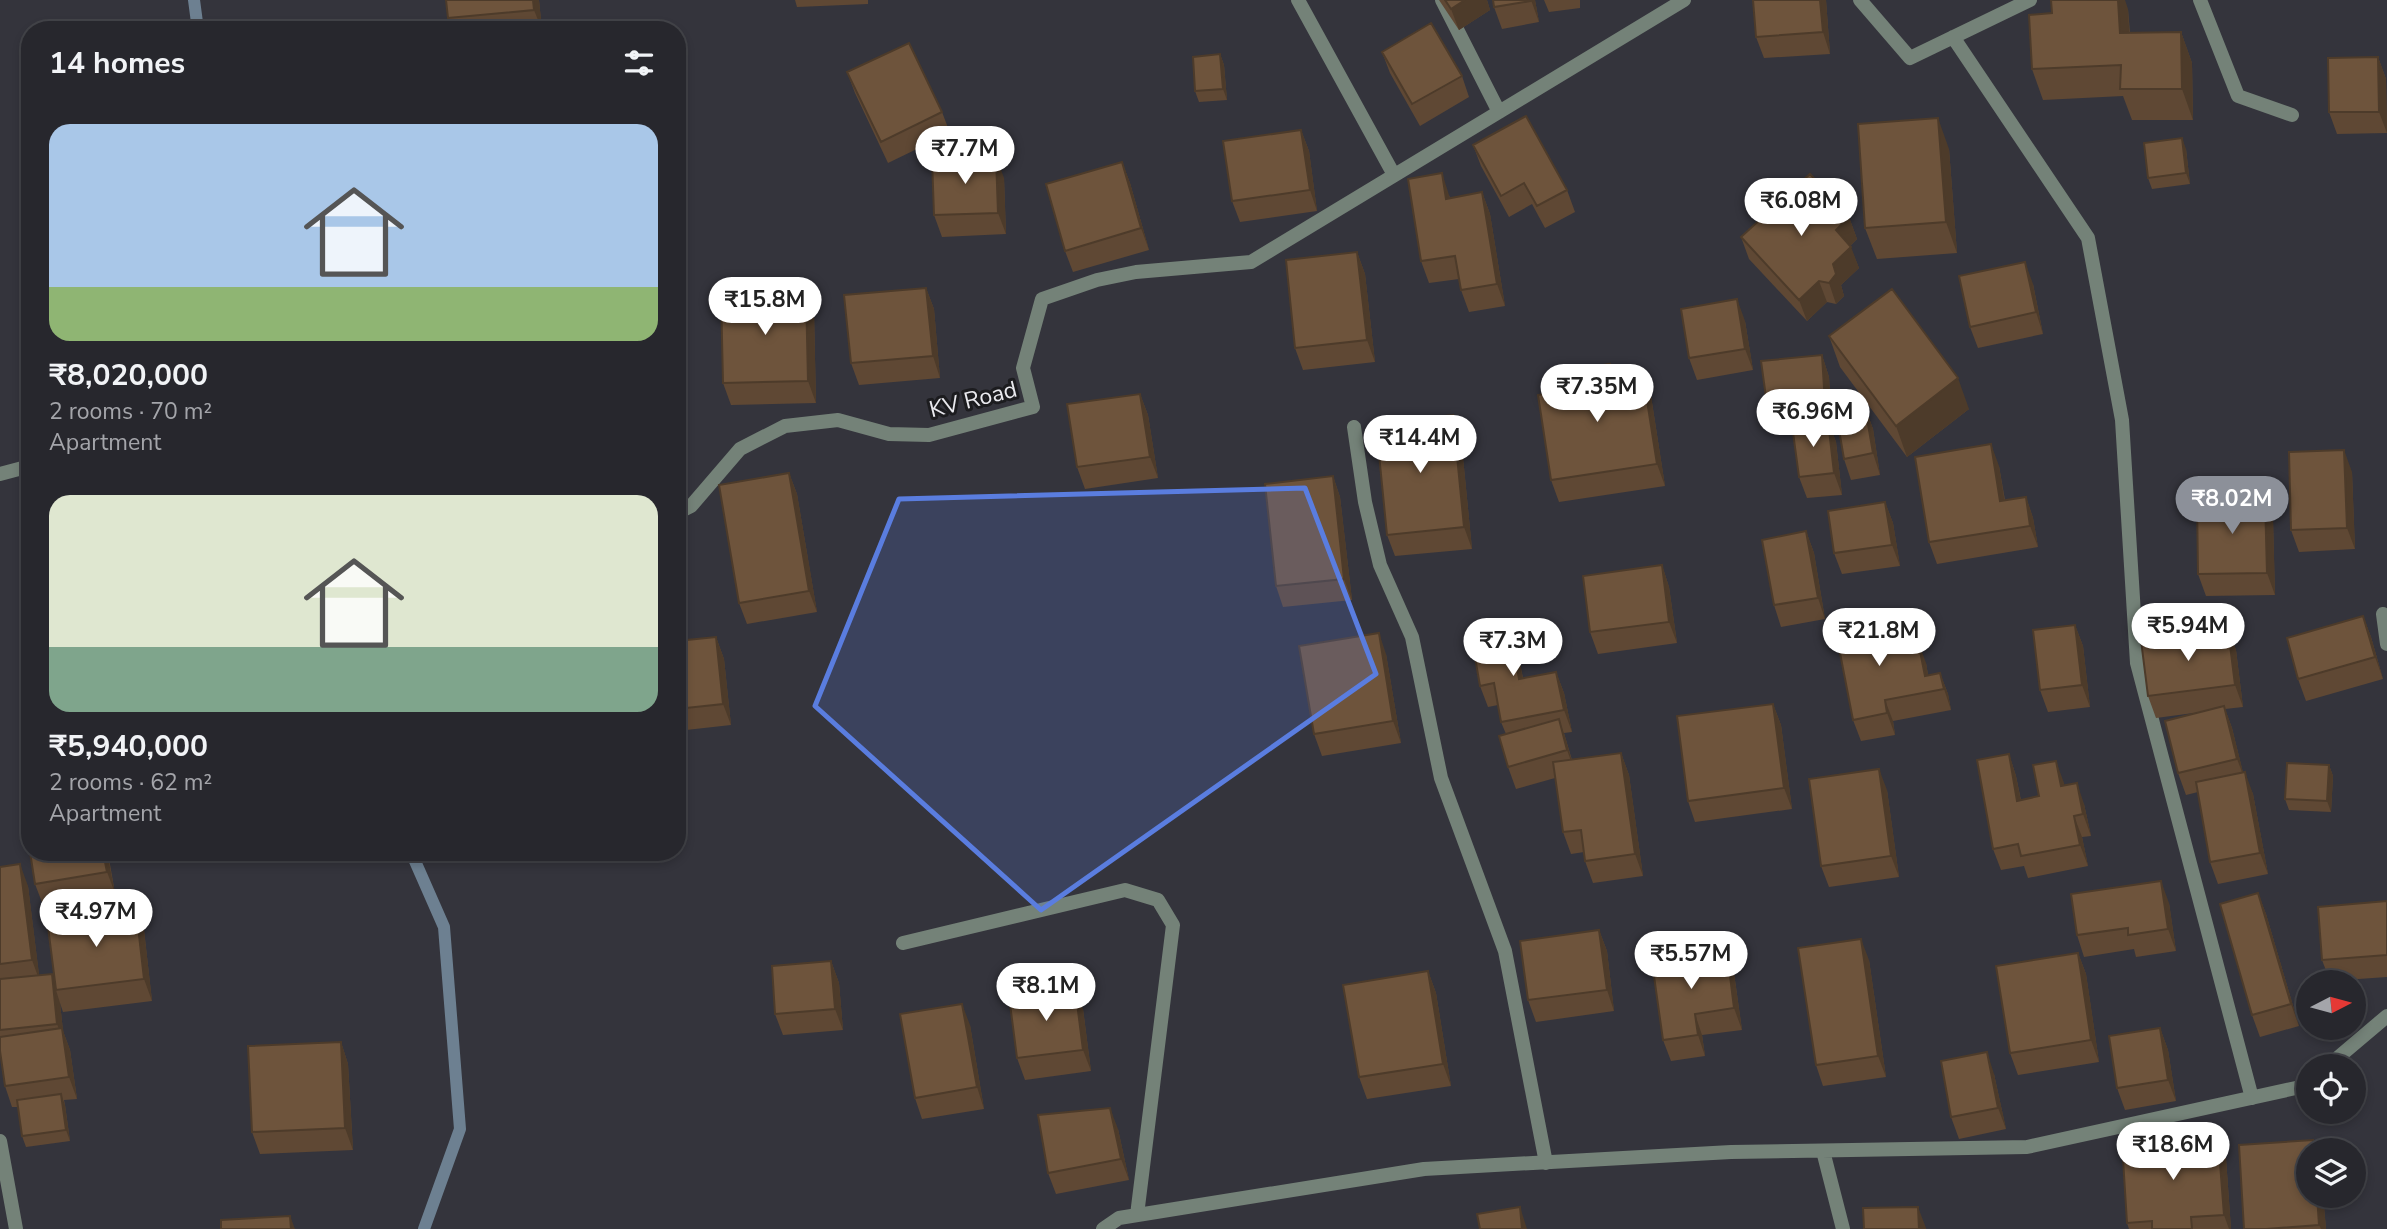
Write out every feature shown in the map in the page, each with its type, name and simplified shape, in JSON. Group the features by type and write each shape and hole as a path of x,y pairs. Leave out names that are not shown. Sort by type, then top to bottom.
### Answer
{"street":[{"path":"1298,0 1394,176 1684,0"},
{"path":"1442,0 1499,112"},
{"path":"1860,0 1910,58 2030,0"},
{"path":"2200,0 2238,96 2292,115"},
{"path":"1953,37 2088,239 2122,420 2137,663 2252,1098"},
{"name":"KV Road","path":"686,508 740,449 785,426 838,420 889,433 929,435 1033,407 1023,368 1042,299 1097,280 1136,272 1251,262 1394,176"},
{"path":"1354,427 1365,502 1380,565 1412,637 1441,778 1505,951 1546,1163"},
{"path":"0,474 21,468"},
{"path":"2383,614 2387,644"},
{"path":"903,943 1125,890 1158,900 1173,925 1137,1215"},
{"path":"2342,1054 2387,1016"},
{"path":"1103,1229 1119,1218 1424,1169 1731,1152 2027,1147 2296,1088"},
{"path":"0,1141 16,1229"},
{"path":"1822,1151 1843,1229"}],"highlighted area":[{"path":"1305,488 1376,674 1041,910 815,706 899,499"}],"building":[{"path":"446,0 533,0 534,10 448,18"},
{"path":"1445,0 1465,0 1451,9"},
{"path":"1493,0 1531,0 1531,1 1494,7"},
{"path":"1753,0 1820,0 1823,32 1756,37"},
{"path":"2051,0 2118,0 2120,33 2181,32 2182,89 2120,89 2121,65 2032,69 2029,15 2052,13"},
{"path":"1431,23 1462,76 1412,104 1382,52"},
{"path":"909,43 942,112 881,142 847,72"},
{"path":"1220,54 1223,89 1195,91 1193,57"},
{"path":"2378,57 2379,112 2329,112 2328,58"},
{"path":"1526,116 1567,190 1537,206 1524,183 1501,196 1473,145"},
{"path":"1938,118 1946,222 1865,228 1858,124"},
{"path":"1301,130 1310,190 1232,201 1223,141"},
{"path":"2182,138 2186,173 2148,178 2144,143"},
{"path":"996,156 998,213 934,215 932,159"},
{"path":"1122,162 1141,228 1065,251 1046,184"},
{"path":"1442,173 1446,199 1482,192 1497,284 1461,290 1455,256 1421,261 1408,179"},
{"path":"1810,174 1849,217 1836,230 1851,247 1833,264 1836,274 1829,283 1819,281 1799,300 1741,237"},
{"path":"1357,252 1367,340 1295,348 1286,260"},
{"path":"2025,262 2036,312 1970,327 1959,276"},
{"path":"926,288 933,356 851,363 844,295"},
{"path":"1892,289 1958,378 1896,426 1829,336"},
{"path":"806,291 808,381 723,383 721,294"},
{"path":"1737,299 1745,349 1689,358 1681,309"},
{"path":"1822,355 1825,404 1768,412 1761,361"},
{"path":"1610,364 1612,380 1643,375 1657,464 1551,480 1538,395 1568,390 1565,371"},
{"path":"1140,394 1150,457 1077,467 1067,404"},
{"path":"1865,407 1873,453 1844,459 1836,412"},
{"path":"1453,415 1464,527 1387,535 1376,424"},
{"path":"1828,421 1834,473 1799,477 1792,425"},
{"path":"1991,444 2000,501 2026,497 2030,526 1929,542 1915,457"},
{"path":"2344,450 2347,528 2291,530 2289,452"},
{"path":"789,473 809,591 739,603 719,485"},
{"path":"1333,476 1344,579 1276,586 1265,484"},
{"path":"2265,498 2267,573 2198,574 2197,499"},
{"path":"1885,502 1892,545 1834,553 1828,511"},
{"path":"1806,531 1818,598 1774,605 1762,540"},
{"path":"1662,565 1669,622 1590,632 1583,576"},
{"path":"1874,615 1880,649 1918,641 1925,676 1940,673 1944,689 1885,700 1887,713 1853,720 1834,622"},
{"path":"2363,616 2375,657 2298,679 2287,638"},
{"path":"2075,625 2082,685 2040,690 2033,630"},
{"path":"1510,627 1519,679 1556,672 1564,710 1501,722 1494,683 1480,686 1471,634"},
{"path":"2228,629 2235,685 2148,696 2141,640"},
{"path":"1379,633 1393,721 1314,734 1299,646"},
{"path":"716,637 723,704 686,708 686,640"},
{"path":"1773,704 1784,788 1688,801 1677,716"},
{"path":"2224,706 2237,759 2178,773 2165,721"},
{"path":"1559,719 1567,750 1508,767 1499,736"},
{"path":"1621,753 1635,854 1585,861 1581,830 1563,832 1553,762"},
{"path":"2009,754 2017,801 2039,796 2033,765 2056,761 2061,786 2077,783 2083,814 2074,816 2080,845 2021,856 2018,844 1993,849 1977,760"},
{"path":"2287,763 2329,765 2327,801 2285,799"},
{"path":"1879,769 1891,856 1821,866 1809,779"},
{"path":"2245,772 2260,853 2210,862 2196,782"},
{"path":"31,861 105,861 107,872 35,884"},
{"path":"20,864 32,960 0,964 0,867"},
{"path":"2161,881 2168,929 2128,935 2128,928 2077,935 2071,894"},
{"path":"2258,893 2291,1004 2252,1015 2220,904"},
{"path":"2387,901 2387,955 2322,960 2318,907"},
{"path":"136,909 144,979 56,990 47,919"},
{"path":"1599,930 1607,990 1528,1000 1520,941"},
{"path":"1861,939 1878,1056 1816,1065 1798,948"},
{"path":"1727,952 1734,1008 1695,1014 1698,1035 1663,1040 1652,962"},
{"path":"2078,953 2091,1040 2010,1053 1996,966"},
{"path":"831,961 835,1009 775,1014 772,966"},
{"path":"1428,971 1443,1064 1359,1077 1343,985"},
{"path":"52,974 57,1024 0,1030 0,979"},
{"path":"1075,987 1083,1050 1017,1058 1009,996"},
{"path":"962,1004 977,1087 915,1098 900,1014"},
{"path":"62,1028 69,1077 5,1086 0,1037"},
{"path":"2160,1028 2168,1080 2117,1088 2109,1036"},
{"path":"341,1042 345,1128 252,1132 248,1046"},
{"path":"1987,1052 1998,1108 1951,1117 1941,1061"},
{"path":"61,1094 66,1130 22,1136 17,1100"},
{"path":"1110,1108 1121,1159 1048,1173 1038,1115"},
{"path":"2218,1137 2224,1215 2191,1217 2192,1229 2152,1229 2152,1221 2127,1223 2122,1143"},
{"path":"2296,1141 2296,1208 2318,1208 2319,1225 2244,1229 2239,1145"},
{"path":"1520,1207 1522,1229 1480,1229 1477,1214"},
{"path":"1918,1207 1919,1229 1864,1229 1863,1208"},
{"path":"290,1216 291,1229 221,1229 221,1220"}],"waterway":[{"path":"194,0 197,21"},
{"path":"415,861 444,927 460,1129 424,1229"}]}
